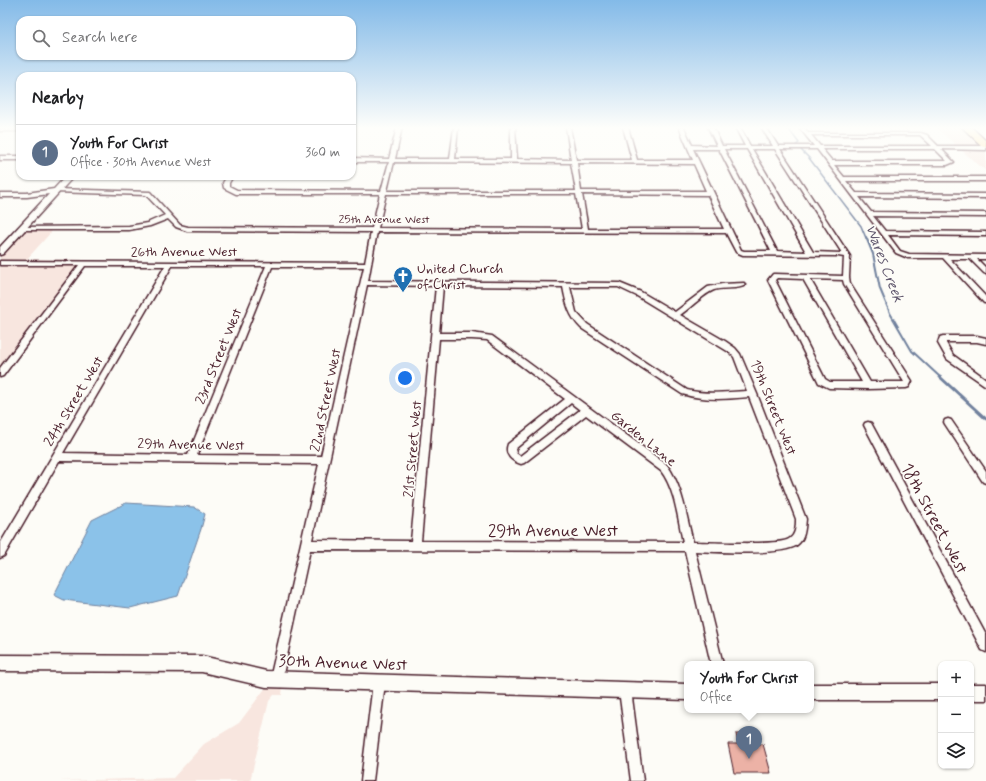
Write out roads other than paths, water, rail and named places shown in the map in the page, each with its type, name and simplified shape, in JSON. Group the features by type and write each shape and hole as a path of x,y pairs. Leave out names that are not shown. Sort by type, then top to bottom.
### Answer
{"street":[{"name":"22nd Street West","path":"276,679 368,265 374,230 390,163"},
{"path":"574,163 585,231"},
{"path":"697,163 736,249 740,252 847,256"},
{"path":"729,163 775,253"},
{"path":"758,163 811,254"},
{"path":"787,163 847,256 848,266 845,278 849,289 908,384 903,386 868,386 829,385 824,383 820,379 771,281 775,276 845,278"},
{"path":"830,163 883,233 901,254 908,256 986,257"},
{"path":"842,179 986,179"},
{"path":"0,252 66,180"},
{"path":"228,180 226,187 232,191 238,192 710,193"},
{"path":"0,189 56,191"},
{"path":"0,195 27,195 56,191"},
{"name":"25th Avenue West","path":"56,191 144,192 151,194 178,226 187,229 728,231"},
{"path":"855,196 986,196"},
{"path":"869,214 986,215"},
{"path":"22,228 129,228 148,224 169,216"},
{"path":"883,233 986,234"},
{"path":"945,257 986,301"},
{"path":"972,257 986,272"},
{"name":"26th Avenue West","path":"0,262 368,265"},
{"path":"0,374 84,263"},
{"name":"24th Street West","path":"0,553 170,263"},
{"name":"23rd Street West","path":"191,458 270,264"},
{"path":"805,277 868,386"},
{"name":"19th Street West","path":"364,283 619,285 632,289 732,350 741,364 754,394 801,519 801,530 798,538"},
{"name":"21st Street West","path":"416,545 440,284"},
{"path":"566,284 571,308 576,320 675,386 696,395 715,396 754,394"},
{"path":"676,315 710,289 722,286 742,285"},
{"name":"Garden Lane","path":"435,336 472,336 489,338 664,468 670,476 674,489 716,661"},
{"path":"986,341 977,339 946,338 942,340 942,343 950,357 986,383"},
{"path":"571,398 511,447 510,450 514,457 521,460 587,410"},
{"path":"948,422 986,479"},
{"name":"18th Street West","path":"868,425 986,646"},
{"name":"29th Avenue West","path":"56,457 325,460"},
{"name":"29th Avenue West","path":"306,545 785,546 793,543 798,538"},
{"name":"30th Avenue West","path":"0,663 202,664 255,677 276,679 684,692"},
{"path":"367,781 379,683"},
{"path":"625,690 637,781"},
{"path":"814,692 938,692"},
{"path":"974,692 986,692"}],"water":[{"path":"126,503 194,507 205,514 178,596 130,608 64,600 54,595 92,520"}],"waterway":[{"name":"Wares Creek","path":"813,163 861,226 866,238"},
{"name":"Wares Creek","path":"866,237 873,254 880,289 890,313 912,351 941,378"},
{"name":"Wares Creek","path":"940,377 986,419"}],"place":[{"name":"United Church of Christ","path":"403,293"},
{"name":"Youth For Christ","path":"749,759"}]}
